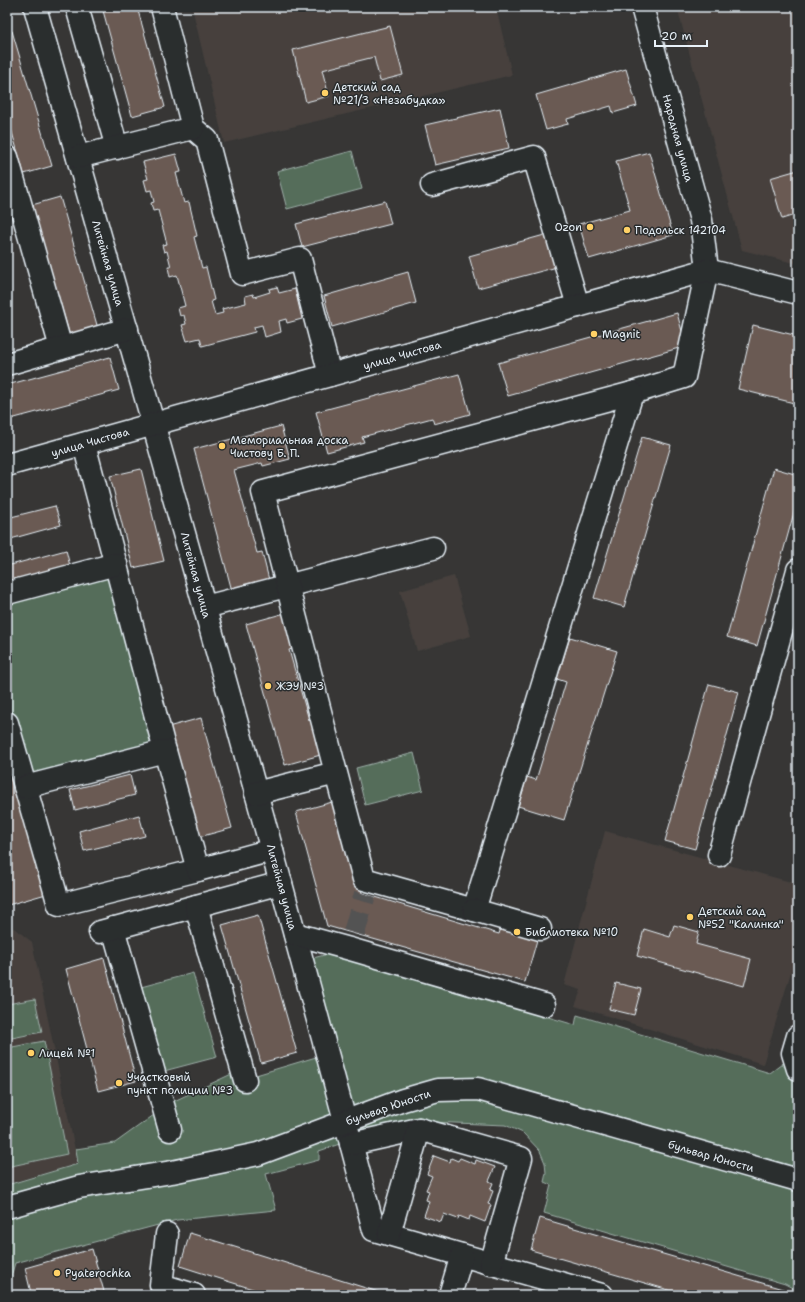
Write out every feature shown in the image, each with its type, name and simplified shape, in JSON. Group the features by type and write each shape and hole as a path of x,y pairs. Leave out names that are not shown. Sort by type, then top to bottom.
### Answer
{"street":[{"name":"Литейная улица","path":"35,7 205,607 295,934 374,1230 389,1234"},
{"path":"77,7 117,148"},
{"path":"162,7 193,128 207,140 242,274 300,259 330,375"},
{"name":"Народная улица","path":"642,7 700,220 707,270"},
{"path":"78,157 193,128"},
{"path":"7,157 61,348"},
{"path":"432,185 534,158 578,306"},
{"path":"540,929 474,910 367,887 263,492 632,393 684,377 707,270"},
{"name":"улица Чистова","path":"7,465 707,270 798,293"},
{"path":"7,364 127,329"},
{"path":"474,910 632,393"},
{"path":"84,444 198,870"},
{"path":"205,607 433,548"},
{"path":"7,592 116,564"},
{"path":"719,855 798,570"},
{"path":"7,723 59,905 272,850"},
{"path":"25,787 165,751"},
{"path":"256,793 336,773"},
{"path":"170,1130 106,930 281,884"},
{"path":"196,906 245,1080"},
{"path":"295,934 352,941 544,1006"},
{"path":"798,1036 793,1053 798,1069"},
{"name":"бульвар Юности","path":"7,1207 93,1184 172,1172 258,1154 403,1100 438,1090 478,1089 798,1180"},
{"path":"419,1129 389,1234 462,1255 573,1291 602,1295"},
{"path":"351,1144 419,1129 521,1158 491,1264"},
{"path":"167,1234 161,1285 194,1295"},
{"path":"450,1295 462,1255"}],"shaded area":[{"name":"Детский сад №21/3 «Незабудка»","path":"192,7 424,7 423,11 438,7 496,7 512,75 224,143"},
{"path":"677,7 798,7 798,264 742,250"},
{"path":"454,576 471,636 417,651 400,591"},
{"name":"Детский сад №52 \"Калинка\"","path":"605,831 798,884 798,949 763,1064 575,1006 581,990 564,985"},
{"name":"Лицей №1","path":"14,928 32,942 78,1164 7,1184 7,929"}],"green space":[{"path":"352,151 362,189 287,209 277,171"},
{"path":"115,572 161,743 26,779 7,710 7,601"},
{"path":"414,753 423,790 365,805 356,768"},
{"path":"332,953 575,1025 577,1015 770,1073 786,1061 798,1064 798,1291 785,1284 544,1213 551,1185 544,1182 546,1173 545,1163 540,1151 523,1133 505,1125 430,1122 366,1135 319,1151 319,1160 266,1174 276,1210 177,1220 15,1263 7,1290 7,1185 78,1164 76,1149 115,1143 172,1102 240,1070 256,1075 316,1057 294,963"},
{"path":"193,973 217,1057 164,1071 141,987"},
{"path":"35,999 42,1032 7,1039 7,1004"},
{"path":"44,1041 67,1154 7,1167 7,1048"}],"building":[{"path":"102,7 137,7 165,107 132,116"},
{"path":"390,26 403,75 380,81 374,57 322,70 329,96 306,102 293,50"},
{"path":"12,31 52,166 24,174 7,115 7,32"},
{"path":"626,69 637,106 613,113 611,106 567,119 568,124 546,130 536,95"},
{"path":"500,108 509,148 435,165 425,125"},
{"path":"649,152 673,235 589,259 579,224 630,210 616,161"},
{"path":"176,154 181,172 176,173 184,203 189,202 197,236 194,237 202,268 206,267 214,300 211,301 215,315 223,313 222,309 246,303 245,296 253,294 254,297 270,292 269,289 277,287 279,293 295,289 302,319 287,323 286,319 279,321 281,332 265,337 262,325 254,327 255,332 202,346 200,338 187,341 182,325 186,324 184,315 180,316 178,308 185,306 177,275 170,277 168,267 171,267 167,251 164,252 162,245 167,244 158,210 153,211 151,203 154,202 151,190 147,191 144,180 148,179 143,162"},
{"path":"798,170 798,214 782,219 770,178"},
{"path":"60,197 99,332 71,340 32,205"},
{"path":"385,201 391,224 302,247 296,224"},
{"path":"548,234 557,267 478,288 469,256"},
{"path":"408,272 416,303 332,327 324,296"},
{"path":"677,313 686,346 508,396 498,363"},
{"path":"753,325 798,336 798,404 738,389"},
{"path":"110,357 119,390 7,420 7,385"},
{"path":"459,374 470,414 434,424 432,418 362,437 364,442 327,452 316,412"},
{"path":"281,426 290,459 263,466 262,463 234,470 257,553 262,552 269,580 232,591 194,449"},
{"path":"642,437 671,445 624,607 594,598"},
{"path":"774,468 798,475 798,498 757,646 727,637"},
{"path":"141,469 164,561 133,568 110,476"},
{"path":"55,506 61,525 7,540 7,518"},
{"path":"66,550 71,570 11,586 7,566"},
{"path":"285,613 295,648 289,650 309,720 314,719 324,754 285,765 246,624"},
{"path":"570,637 617,651 564,820 518,806 527,777 536,780 566,682 557,679"},
{"path":"709,684 739,692 695,849 665,841"},
{"path":"201,718 232,828 199,837 168,727"},
{"path":"12,773 46,894 8,905 7,774"},
{"path":"130,775 135,795 75,810 70,790"},
{"path":"336,801 362,893 499,934 503,922 539,933 525,982 327,926 296,812"},
{"path":"139,815 145,836 84,851 79,831"},
{"path":"258,915 297,1053 261,1063 222,925"},
{"path":"674,925 699,932 696,944 751,959 744,986 637,956 644,929 670,937"},
{"path":"104,958 136,1081 98,1091 66,969"},
{"path":"616,983 641,989 634,1015 609,1009"},
{"path":"434,1156 450,1162 451,1158 458,1161 460,1158 475,1164 476,1160 495,1167 489,1181 493,1183 490,1190 493,1191 488,1204 491,1205 485,1222 470,1216 469,1220 459,1216 458,1219 444,1214 441,1222 424,1216 429,1201 426,1200 429,1191 426,1190 432,1176 427,1174"},
{"path":"540,1218 786,1290 785,1295 686,1295 531,1250"},
{"path":"190,1233 388,1295 272,1295 227,1281 180,1266"},
{"path":"92,1249 105,1295 39,1295 31,1293 25,1268"}],"tunnel":[{"path":"354,933 365,894"}],"place":[{"name":"Детский сад №21/3 «Незабудка»","path":"325,93"},
{"name":"Ozon","path":"590,227"},
{"name":"Подольск 142104","path":"627,230"},
{"name":"Magnit","path":"594,334"},
{"name":"Мемориальная доска Чистову Б. П.","path":"222,446"},
{"name":"ЖЭУ №3","path":"268,686"},
{"name":"Детский сад №52 \"Калинка\"","path":"690,917"},
{"name":"Библиотека №10","path":"517,932"},
{"name":"Лицей №1","path":"31,1053"},
{"name":"Участковый пункт полиции №3","path":"119,1083"},
{"name":"Pyaterochka","path":"57,1273"}]}
